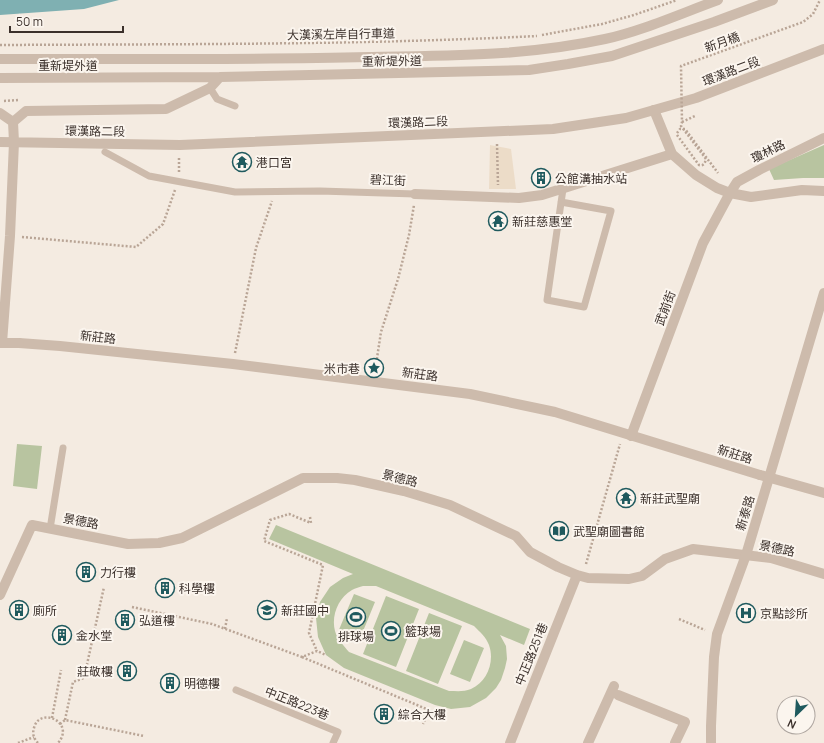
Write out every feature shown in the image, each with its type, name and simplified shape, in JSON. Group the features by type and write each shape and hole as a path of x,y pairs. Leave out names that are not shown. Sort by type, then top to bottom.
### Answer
{"street":[{"name":"重新堤外道","path":"0,59 306,59 478,55 542,50 606,39 648,26 718,0"},
{"name":"重新堤外道","path":"0,78 220,77 529,70 612,56 773,0"},
{"name":"環漢路二段","path":"0,142 180,145 560,128 626,118 696,98 824,49"},
{"path":"13,122 26,111 166,109 210,88 220,77"},
{"path":"654,110 672,154 696,175 717,188 730,193 751,197 802,190 824,191"},
{"path":"0,113 13,122"},
{"path":"1,343 10,236 14,142 13,122"},
{"name":"瓊林路","path":"730,193 737,182 824,138"},
{"name":"碧江街","path":"415,194 519,198 542,195 672,154"},
{"name":"武前街","path":"627,435 703,243 730,193"},
{"name":"新泰路","path":"711,743 710,726 714,657 717,634 746,555 765,477 824,293"},
{"name":"新莊路","path":"1,343 60,346 233,364 477,395 555,412 765,477 824,493"},
{"name":"景德路","path":"0,595 32,525 128,544 159,543 182,538 303,478 337,478 355,480 404,491 450,505 516,536 530,552 558,567 588,578 636,578 642,576 665,558 693,549 771,558 824,574"},
{"name":"中正路251巷","path":"510,743 580,576"},
{"path":"588,743 614,686"},
{"path":"618,695 685,722 675,743"}],"lane":[{"path":"210,88 216,100 235,106"},
{"name":"碧江街","path":"105,152 149,176 235,192 320,191 415,194"},
{"path":"561,202 611,211 584,307 547,300 561,202 563,188"},
{"path":"50,529 63,448"},
{"name":"中正路223巷","path":"236,690 338,732 333,743"}],"path":[{"name":"大漢溪左岸自行車道","path":"0,45 308,44 540,36 602,24 677,0"},
{"name":"新月橋","path":"721,177 685,129 682,129 680,129 677,135 699,165 705,164 706,160 685,132 681,126 681,66 803,22 813,14 820,0"},
{"path":"12,100 12,106"},
{"path":"682,122 695,116"},
{"path":"497,132 498,197"},
{"path":"10,236 136,247 163,224 178,182 180,145"},
{"path":"233,364 256,248 275,192"},
{"path":"374,382 381,332 398,279 409,235 415,194"},
{"path":"580,576 627,435"},
{"path":"310,517 311,523 289,514 270,520 264,542 322,565 309,633 316,652"},
{"path":"60,724 65,720 73,682 84,678 104,587"},
{"path":"132,607 212,624 302,657 429,710 423,724"},
{"path":"225,629 228,618"},
{"path":"679,619 717,634"},
{"path":"94,629 99,630"},
{"path":"302,657 316,652 326,655"},
{"path":"52,718 61,670"},
{"path":"85,672 96,674"},
{"path":"38,743 34,737 34,728 38,721 47,717 52,718 60,724 63,733 58,743"},
{"path":"65,720 144,736"},
{"path":"18,743 34,737"}],"green space":[{"path":"824,145 824,178 774,180 769,169"},
{"path":"17,444 42,446 37,489 13,486"},
{"path":"276,525 530,629 524,645 500,635 506,646 507,659 501,680 496,688 486,698 470,707 451,709 435,705 344,668 326,655 318,637 316,618 320,602 330,587 343,578 353,574 269,539","holes":["363,586 376,586 474,626 483,635 491,651 490,665 481,682 477,686 468,690 449,691 349,652 339,640 335,631 334,619 339,603 347,593 353,589"]},
{"name":"排球場","path":"354,594 375,602 359,641 338,632"},
{"name":"籃球場","path":"386,596 419,609 396,667 363,654"},
{"name":"籃球場","path":"429,613 462,626 438,684 406,671"},
{"path":"464,640 484,648 470,682 450,674"}],"shaded area":[{"path":"490,145 511,149 516,189 489,189"}],"water":[{"path":"0,0 119,0 84,9 0,15"}],"place":[{"name":"港口宮","path":"242,162"},
{"name":"公館溝抽水站","path":"541,178"},
{"name":"新莊慈惠堂","path":"498,221"},
{"name":"米市巷","path":"374,368"},
{"name":"新莊武聖廟","path":"626,498"},
{"name":"武聖廟圖書館","path":"559,531"},
{"name":"力行樓","path":"86,572"},
{"name":"科學樓","path":"165,588"},
{"name":"廁所","path":"19,610"},
{"name":"新莊國中","path":"267,610"},
{"name":"京點診所","path":"746,613"},
{"name":"排球場","path":"356,617"},
{"name":"弘道樓","path":"125,620"},
{"name":"籃球場","path":"391,631"},
{"name":"金水堂","path":"62,635"},
{"name":"莊敬樓","path":"127,671"},
{"name":"明德樓","path":"170,683"},
{"name":"綜合大樓","path":"384,714"}]}
